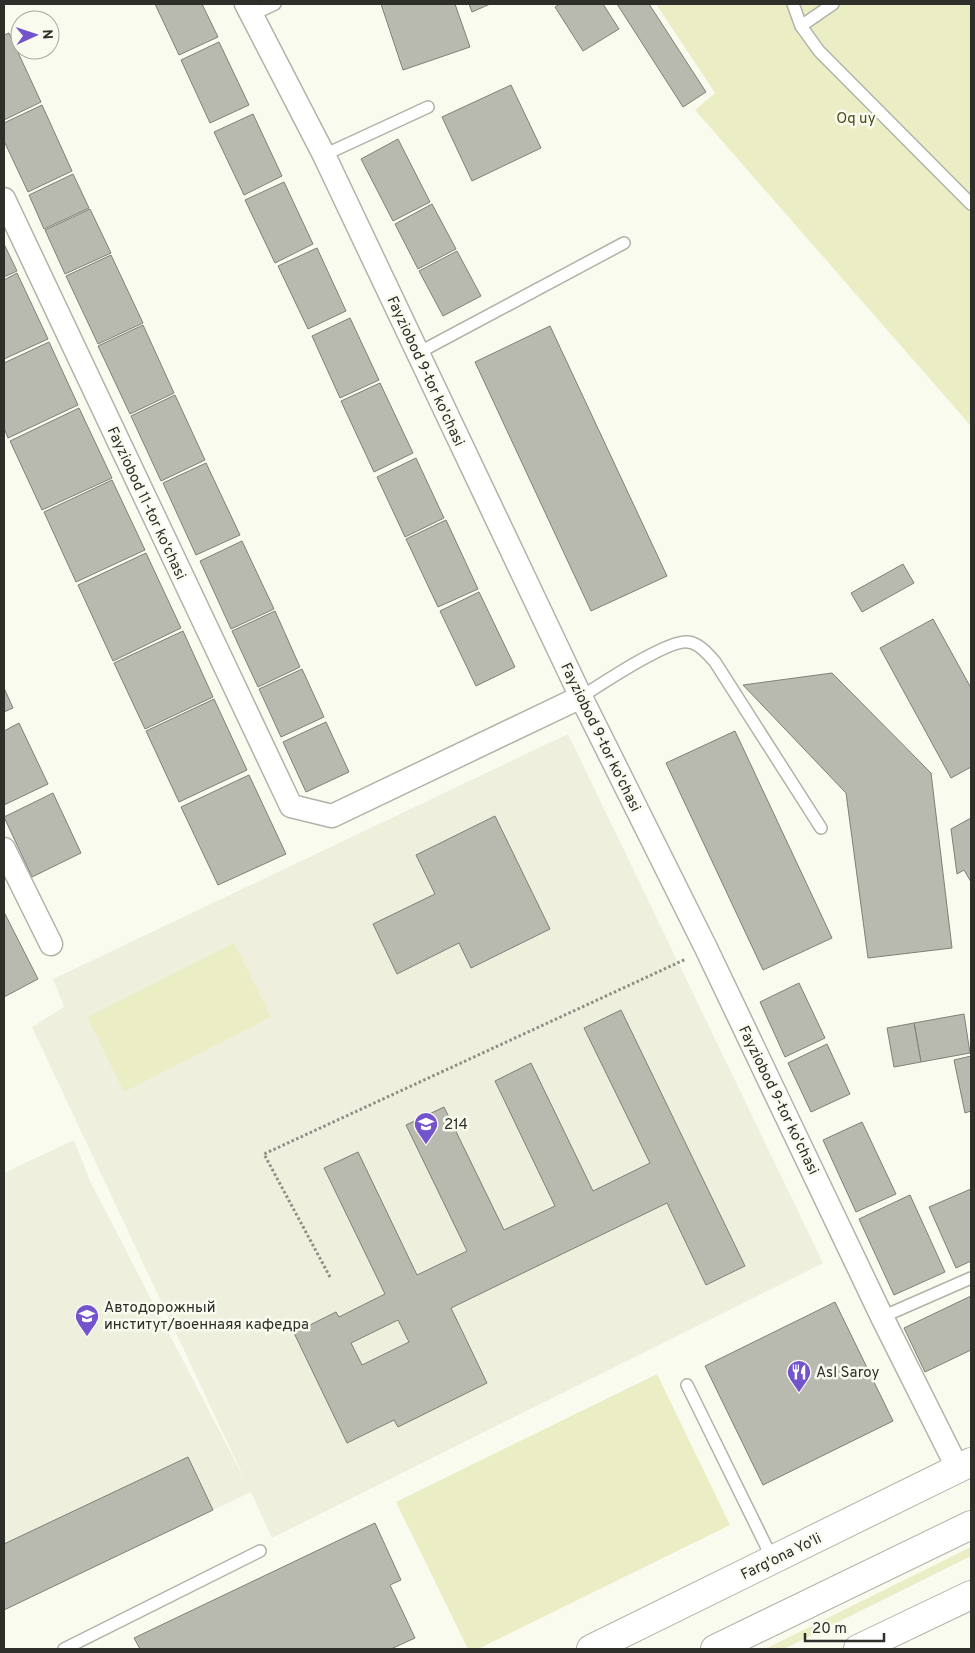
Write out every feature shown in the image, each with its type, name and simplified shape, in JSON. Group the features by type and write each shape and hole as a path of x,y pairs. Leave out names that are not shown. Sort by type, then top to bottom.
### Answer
{"main road":[{"name":"Farg'ona Yo'li","path":"591,1649 964,1465"},
{"path":"715,1649 971,1525"},
{"path":"858,1649 971,1595"}],"street":[{"name":"Fayziobod 9-tor ko'chasi","path":"249,10 324,155 581,697 706,948 882,1317 964,1465"},
{"name":"Fayziobod 11-tor ko'chasi","path":"4,199 291,806 332,816 581,697"},
{"path":"4,849 51,944"}],"lane":[{"path":"249,10 276,4"},
{"path":"794,4 801,26 820,51 971,204"},
{"path":"801,26 833,4"},
{"path":"324,155 428,107"},
{"path":"418,353 624,243"},
{"path":"581,697 628,667 677,642 689,642 702,648 715,662 821,828"},
{"path":"882,1317 971,1278"},
{"path":"687,1384 773,1560"},
{"path":"64,1649 260,1551"}],"path":[{"path":"330,1277 264,1154 706,948"}],"shaded area":[{"name":"214","path":"568,734 823,1263 272,1538 251,1492 4,1610 4,1173 74,1140 90,1181 248,1486 32,1027 64,1007 53,979"}],"green space":[{"name":"Oq uy","path":"656,4 971,4 971,426 695,110 715,93"},
{"path":"234,943 271,1017 124,1092 87,1017"},
{"path":"657,1374 730,1525 478,1649 468,1649 396,1502"},
{"path":"971,1547 971,1556 784,1649 765,1649"}],"building":[{"path":"155,4 202,4 218,37 179,55"},
{"path":"381,4 455,4 470,47 403,70"},
{"path":"469,4 490,4 472,12"},
{"path":"560,4 603,4 619,29 583,51 555,7"},
{"path":"617,4 649,4 706,92 683,107"},
{"path":"9,33 10,35 10,60 22,60 41,102 4,120 4,35"},
{"path":"219,42 249,105 210,123 181,60"},
{"path":"511,85 541,148 472,181 442,117"},
{"path":"42,105 72,171 28,192 4,141 4,123"},
{"path":"253,114 282,176 244,195 214,132"},
{"path":"398,139 430,202 393,221 361,159"},
{"path":"73,174 89,208 44,229 29,195"},
{"path":"284,182 313,244 275,263 245,200"},
{"path":"432,204 456,249 418,269 395,224"},
{"path":"90,209 111,253 65,274 45,230"},
{"path":"4,244 17,271 4,277"},
{"path":"317,248 346,311 308,329 278,266"},
{"path":"457,251 481,296 443,316 419,271"},
{"path":"111,255 143,323 98,344 66,276"},
{"path":"17,273 48,339 4,359 4,280"},
{"path":"350,318 379,380 340,398 312,336"},
{"path":"143,325 174,393 130,414 98,346"},
{"path":"550,326 667,576 591,611 475,362"},
{"path":"49,342 78,405 8,438 4,428 4,363"},
{"path":"380,383 413,453 374,472 341,401"},
{"path":"175,395 205,460 161,481 131,416"},
{"path":"79,408 112,478 42,510 10,441"},
{"path":"416,458 444,518 405,537 377,477"},
{"path":"206,463 240,535 196,555 163,483"},
{"path":"112,480 145,550 76,582 44,512"},
{"path":"446,520 478,589 438,607 406,539"},
{"path":"242,541 274,609 231,629 200,561"},
{"path":"146,553 181,628 113,661 78,585"},
{"path":"903,564 914,583 862,612 851,593"},
{"path":"479,592 515,667 476,686 440,611"},
{"path":"275,611 300,667 258,687 232,631"},
{"path":"933,619 971,688 971,767 951,778 880,648"},
{"path":"183,631 213,697 145,729 114,663"},
{"path":"302,669 324,717 281,737 259,689"},
{"path":"832,673 931,773 952,948 868,958 846,793 743,685"},
{"path":"4,688 13,708 4,712"},
{"path":"214,699 247,770 179,802 146,731"},
{"path":"326,722 349,772 306,792 283,742"},
{"path":"19,723 48,784 4,805 4,731"},
{"path":"735,731 832,938 763,970 666,763"},
{"path":"249,775 286,854 218,885 181,807"},
{"path":"53,793 81,853 32,877 4,817"},
{"path":"495,816 550,929 471,968 459,943 397,974 373,924 435,894 416,855"},
{"path":"971,818 971,882 964,870 957,874 951,829"},
{"path":"4,912 38,979 4,997"},
{"path":"799,983 825,1038 785,1057 760,1002"},
{"path":"621,1010 745,1266 706,1285 667,1203 451,1308 487,1383 398,1427 394,1420 347,1443 294,1333 336,1312 339,1317 385,1294 324,1168 358,1152 417,1275 467,1251 406,1125 444,1107 504,1230 555,1206 495,1081 531,1063 593,1191 650,1163 584,1028","holes":["398,1320 409,1342 362,1365 351,1343"]},
{"path":"964,1014 970,1053 921,1062 914,1023"},
{"path":"914,1023 921,1062 894,1067 887,1028"},
{"path":"827,1044 850,1094 811,1112 788,1063"},
{"path":"971,1056 971,1111 965,1113 954,1060"},
{"path":"862,1122 896,1194 856,1212 823,1140"},
{"path":"971,1189 971,1261 956,1268 929,1207"},
{"path":"910,1195 945,1272 894,1295 859,1219"},
{"path":"971,1296 971,1350 925,1372 904,1328"},
{"name":"Asl Saroy","path":"835,1302 893,1421 763,1485 705,1366"},
{"path":"188,1457 213,1510 4,1610 4,1544"},
{"path":"375,1523 401,1580 390,1585 415,1638 391,1649 140,1649 134,1638"}],"place":[{"name":"214","path":"426,1145"},
{"name":"Автодорожный институт/военнаяя кафедра","path":"87,1337"},
{"name":"Asl Saroy","path":"799,1393"}]}
